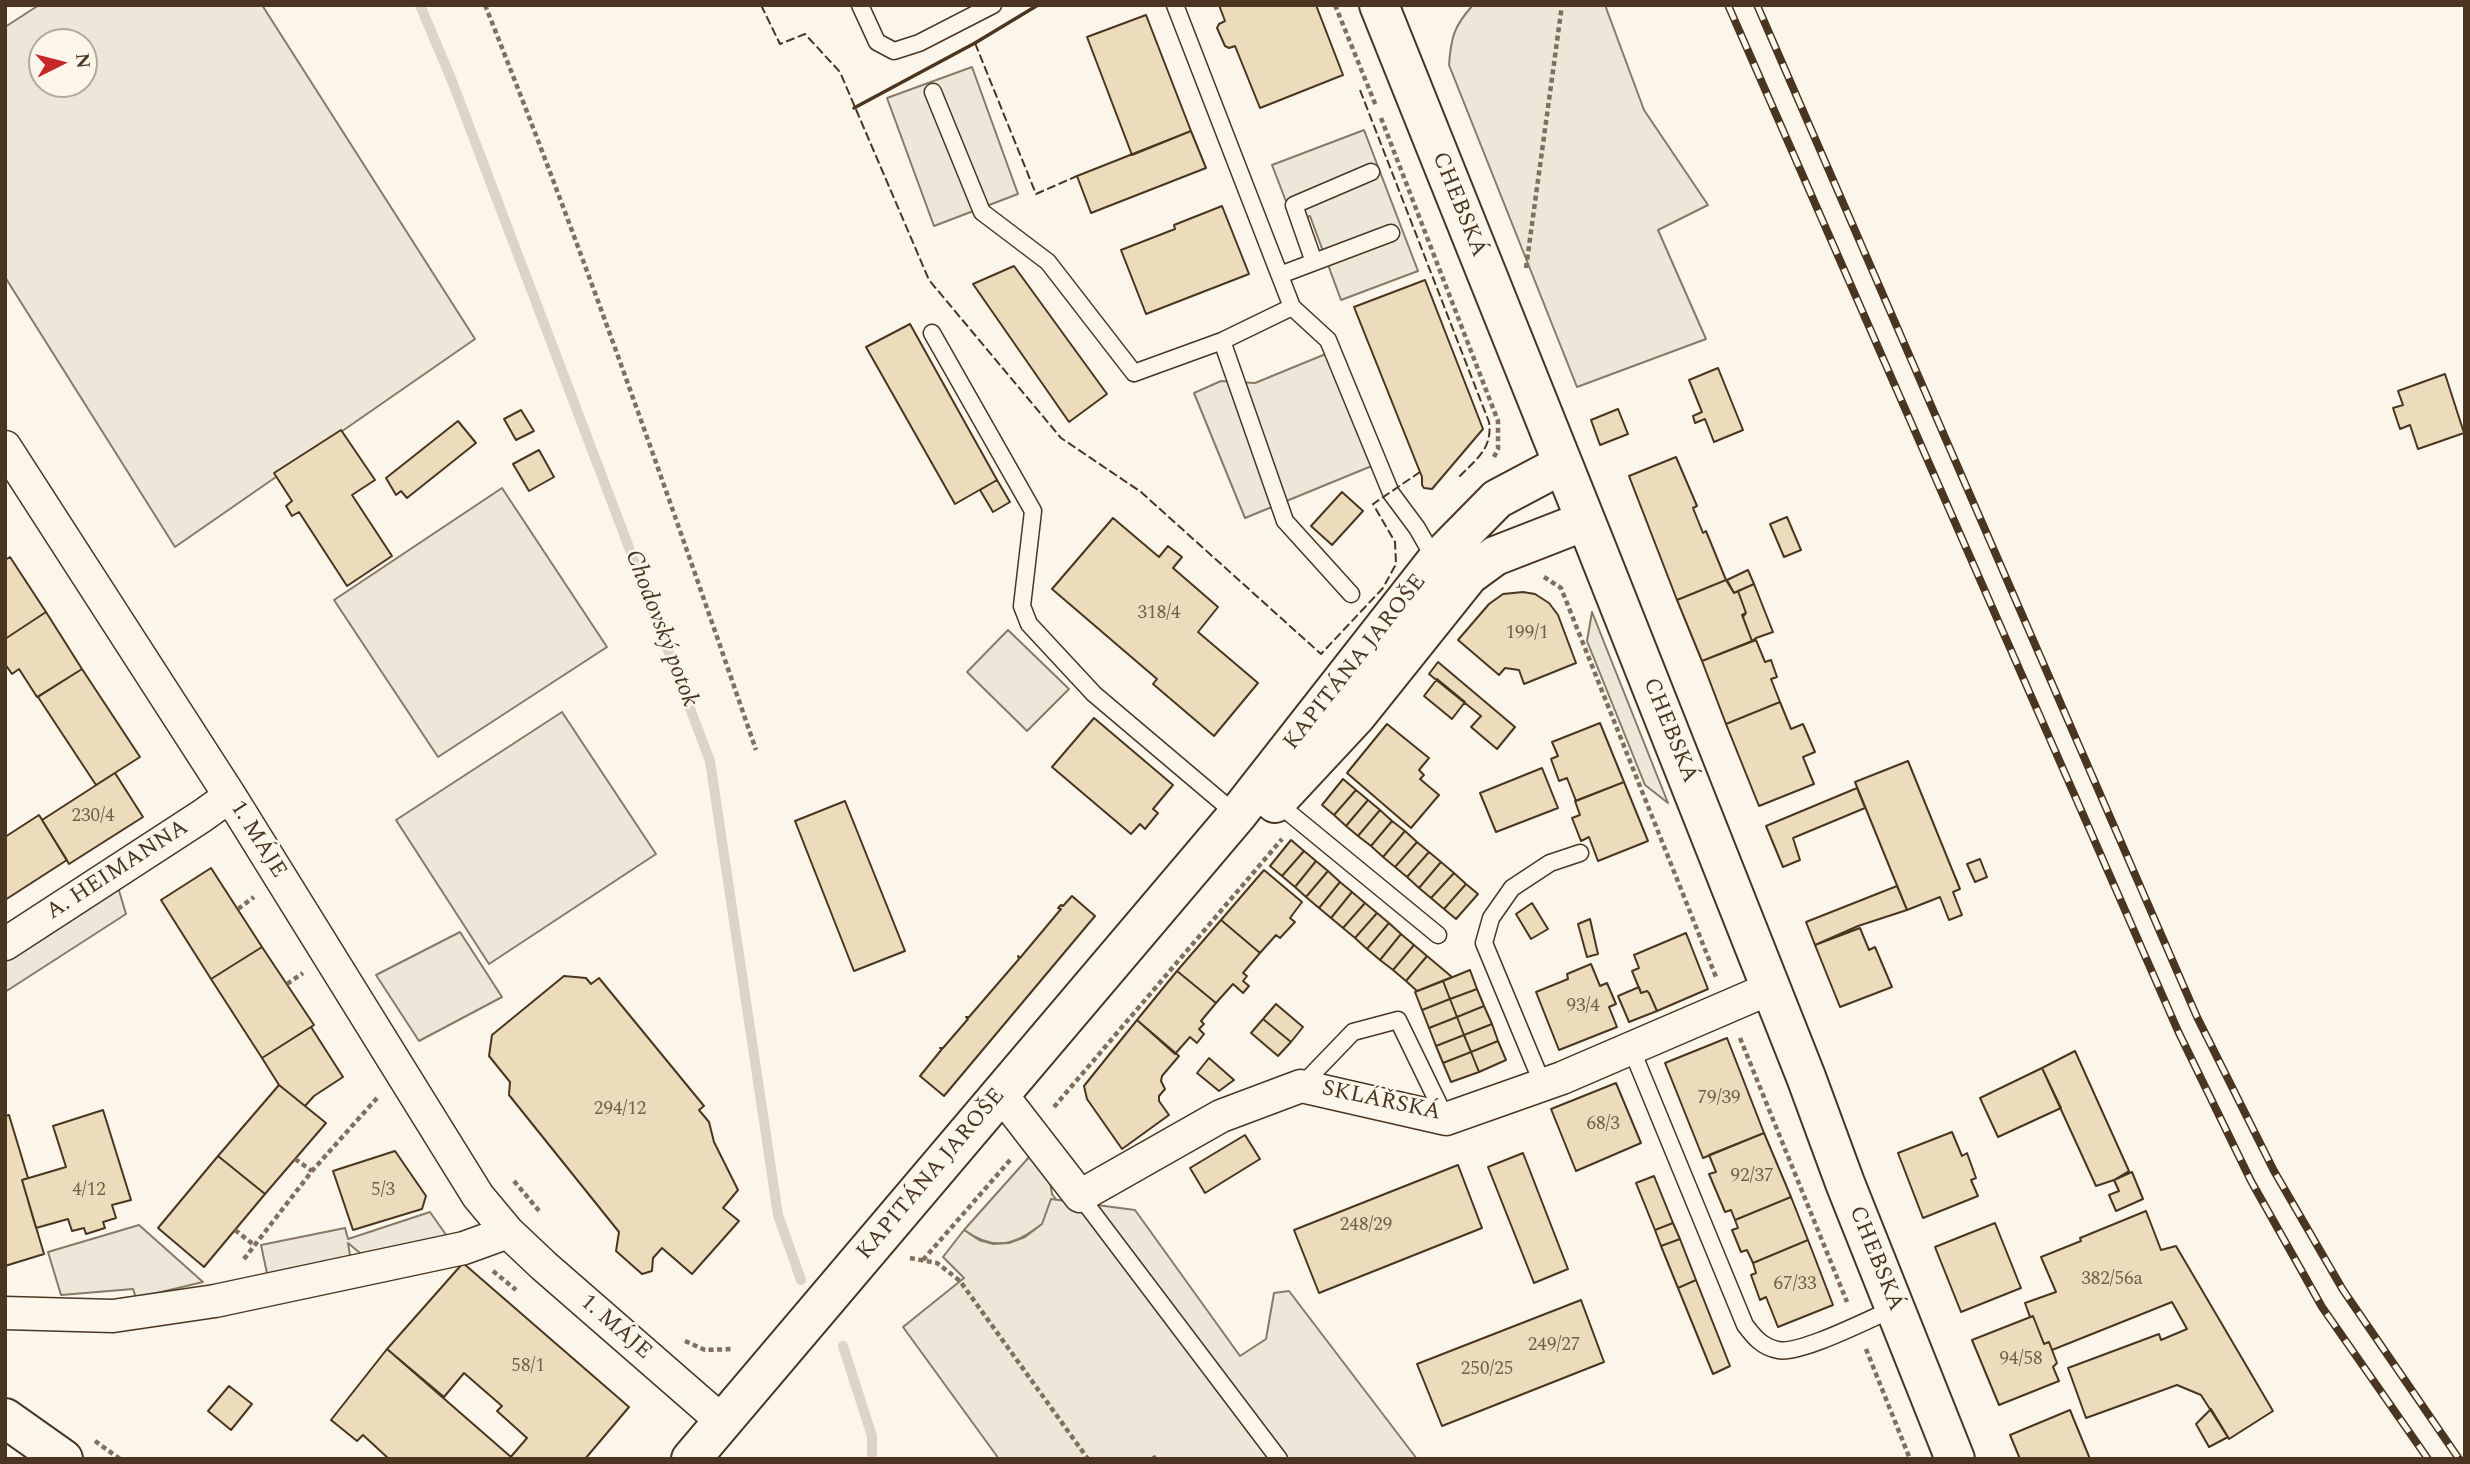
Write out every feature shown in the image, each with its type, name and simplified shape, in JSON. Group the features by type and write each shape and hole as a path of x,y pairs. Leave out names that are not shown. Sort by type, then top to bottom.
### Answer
{"street":[{"name":"CHEBSKÁ","path":"1381,6 1955,1459"},
{"name":"1. MÁJE","path":"5,447 230,796 478,1196 508,1232 723,1422"},
{"name":"KAPITÁNA JAROŠE","path":"691,1459 1237,815 1436,561 1497,499 1563,464"},
{"name":"KAPITÁNA JAROŠE","path":"1173,891 1287,811 1357,715 1469,575 1495,555 1585,520"},
{"name":"A. HEIMANNA","path":"5,944 230,796"},
{"name":"SKLÁŘSKÁ","path":"1080,1196 1220,1115 1301,1086 1446,1119 1553,1081 1771,988"},
{"path":"1001,1094 1080,1196"},
{"path":"5,1313 113,1316 215,1301 464,1248 508,1232"},
{"path":"5,1418 64,1459"}],"lane":[{"path":"860,5 877,43 894,51 919,43 993,5"},
{"path":"1175,5 1292,307 1328,340 1391,492 1417,527 1436,561"},
{"path":"933,92 982,212 1048,262 1134,373 1222,341 1292,307"},
{"path":"1314,262 1294,205 1371,172"},
{"path":"1280,275 1391,233"},
{"path":"932,333 1033,511 1022,606 1028,624 1094,694 1237,815"},
{"path":"1222,341 1285,521 1351,594"},
{"path":"1287,811 1438,935"},
{"path":"1553,1081 1484,943 1490,918 1513,888 1550,863 1580,853"},
{"path":"1301,1086 1353,1032 1398,1020 1446,1119"},
{"path":"1631,1048 1745,1325 1759,1343 1780,1351 1801,1348 1895,1308"},
{"path":"1080,1196 1279,1459"}],"path":[{"path":"485,5 679,526 756,750"},
{"path":"1335,5 1498,421 1498,449 1493,461"},
{"path":"1525,280 1562,5"},
{"path":"1539,573 1560,588"},
{"path":"923,1260 1032,1135 1287,811"},
{"path":"238,909 255,897"},
{"path":"287,984 304,973"},
{"path":"215,1301 254,1245 312,1171 400,1071"},
{"path":"295,1158 312,1171"},
{"path":"509,1175 543,1215"},
{"path":"235,1230 254,1245"},
{"path":"911,1257 937,1263 960,1281 1088,1459"},
{"path":"677,1334 687,1343 705,1350 744,1348"}],"shaded area":[{"path":"39,5 262,5 475,339 175,547 5,277 5,27"},
{"path":"1473,5 1605,5 1644,110 1708,205 1658,230 1706,339 1577,387 1449,65 1455,32"},
{"path":"972,67 1018,194 934,226 887,98"},
{"path":"1364,130 1418,271 1341,300 1310,216 1294,222 1272,165"},
{"path":"1333,351 1379,463 1245,518 1194,393 1221,381 1255,383"},
{"path":"502,488 607,647 438,757 334,600"},
{"path":"1592,612 1668,803 1645,785 1587,641"},
{"path":"1008,630 1069,689 1027,731 967,672"},
{"path":"562,712 656,854 489,964 396,820"},
{"path":"117,884 126,914 5,992 5,956"},
{"path":"460,932 502,997 419,1041 376,975"},
{"path":"1030,1156 1050,1182 1052,1194 1131,1301 1042,1224 1022,1237 1004,1243 985,1241 964,1230"},
{"path":"1051,1199 1135,1210 1240,1356 1266,1339 1274,1293 1289,1291 1417,1459 999,1459 903,1327 964,1278 943,1257 964,1230 979,1240 993,1244 1009,1243 1025,1237 1042,1224"},
{"path":"430,1212 449,1239 367,1259 348,1243 351,1261 268,1278 261,1245 345,1228 348,1239"},
{"path":"139,1225 203,1282 136,1298 133,1289 61,1295 48,1252"}],"building":[{"path":"1219,5 1316,5 1343,75 1260,108 1235,46 1225,46 1217,28 1225,21"},
{"path":"1146,15 1191,131 1132,155 1087,37"},
{"path":"1191,131 1206,168 1091,213 1077,176"},
{"path":"1222,206 1249,274 1146,314 1121,250 1175,229 1174,225"},
{"path":"1014,266 1107,394 1069,422 973,284"},
{"path":"1425,280 1483,429 1432,489 1422,485 1422,477 1354,307"},
{"path":"910,324 997,480 955,504 866,347"},
{"path":"1718,368 1743,430 1714,442 1705,419 1695,423 1693,416 1702,412 1689,380"},
{"path":"2445,374 2464,433 2418,449 2410,425 2400,429 2393,408 2403,405 2398,391"},
{"path":"1618,409 1628,434 1600,445 1591,420"},
{"path":"521,410 534,431 516,440 504,419"},
{"path":"458,421 476,443 407,498 401,491 396,495 386,478"},
{"path":"341,430 375,480 352,495 392,556 347,586 299,512 292,516 286,506 292,501 274,473"},
{"path":"539,450 554,477 529,491 513,464"},
{"path":"1676,457 1697,506 1693,508 1703,533 1706,531 1726,580 1677,600 1629,476"},
{"path":"997,480 1010,502 993,512 980,490"},
{"path":"1342,492 1363,511 1332,545 1311,526"},
{"path":"1787,517 1801,550 1784,557 1770,524"},
{"path":"1113,518 1159,557 1168,546 1182,557 1173,568 1218,607 1198,632 1258,683 1214,736 1153,684 1157,679 1052,589"},
{"path":"10,557 46,612 5,639 5,560"},
{"path":"1748,570 1754,584 1734,593 1727,580"},
{"path":"1726,580 1734,593 1738,591 1746,613 1742,615 1752,641 1702,661 1677,600"},
{"path":"1754,584 1773,632 1752,641 1743,617 1746,613 1738,591"},
{"path":"1503,594 1535,594 1549,603 1558,615 1576,663 1524,684 1519,670 1505,668 1499,675 1458,640 1489,604"},
{"path":"46,612 82,669 37,697 19,669 12,674 5,664 5,639"},
{"path":"1756,640 1765,662 1771,660 1777,677 1771,679 1780,702 1726,724 1702,661"},
{"path":"1438,662 1515,727 1497,749 1471,727 1481,716 1429,674"},
{"path":"82,669 140,757 96,785 38,697"},
{"path":"1437,679 1465,702 1452,719 1424,696"},
{"path":"1780,702 1791,729 1803,724 1815,752 1803,757 1814,784 1759,806 1726,724"},
{"path":"1094,718 1173,785 1153,809 1158,813 1145,829 1140,824 1131,834 1052,767"},
{"path":"1600,723 1624,782 1576,801 1567,778 1559,781 1551,759 1558,756 1552,742"},
{"path":"1387,724 1429,758 1419,770 1424,775 1420,779 1439,795 1411,828 1347,773"},
{"path":"1908,761 1960,889 1953,892 1962,915 1949,920 1940,897 1907,910 1855,782"},
{"path":"1542,768 1558,808 1496,832 1480,793"},
{"path":"115,773 143,817 69,864 42,820"},
{"path":"1343,779 1356,790 1334,815 1322,805"},
{"path":"1624,782 1648,841 1598,861 1589,837 1581,841 1572,818 1580,815 1575,801"},
{"path":"1857,788 1865,808 1793,838 1800,860 1783,867 1766,826"},
{"path":"1356,790 1368,800 1346,826 1334,815"},
{"path":"1368,800 1380,810 1358,836 1346,826"},
{"path":"845,801 905,951 854,971 795,821"},
{"path":"1380,810 1392,821 1371,846 1358,836"},
{"path":"39,815 67,860 5,900 5,837"},
{"path":"1392,821 1405,831 1383,857 1371,846"},
{"path":"1405,831 1417,842 1395,867 1383,857"},
{"path":"1291,840 1304,851 1282,876 1270,866"},
{"path":"1417,842 1429,852 1407,877 1395,867"},
{"path":"1304,851 1316,861 1295,887 1282,876"},
{"path":"1429,852 1441,862 1419,888 1407,877"},
{"path":"1980,859 1987,877 1975,882 1967,864"},
{"path":"1316,861 1328,871 1306,897 1295,887"},
{"path":"1441,862 1454,873 1431,898 1419,888"},
{"path":"211,868 262,947 211,979 161,900"},
{"path":"1264,870 1302,902 1290,918 1295,922 1280,938 1276,935 1260,953 1221,920"},
{"path":"1328,871 1340,882 1319,908 1306,897"},
{"path":"1454,873 1466,884 1444,909 1431,898"},
{"path":"1340,882 1352,892 1331,918 1319,908"},
{"path":"1466,884 1478,894 1456,919 1444,909"},
{"path":"1897,886 1907,910 1858,926 1815,945 1806,922"},
{"path":"1352,892 1365,903 1343,928 1331,918"},
{"path":"1072,896 1095,916 944,1096 920,1076 942,1049 940,1048 943,1048 968,1019 966,1017 969,1017 1019,959 1018,956 1020,958 1061,909 1058,908"},
{"path":"1365,903 1377,913 1355,938 1343,928"},
{"path":"1532,903 1548,929 1531,939 1516,914"},
{"path":"1377,913 1389,923 1367,949 1355,938"},
{"path":"1590,919 1598,954 1587,957 1578,924"},
{"path":"1221,920 1260,953 1243,973 1247,976 1243,981 1249,986 1243,993 1233,984 1216,1003 1177,971"},
{"path":"1389,923 1401,934 1380,960 1367,949"},
{"path":"1860,928 1869,950 1875,947 1892,987 1840,1007 1815,945"},
{"path":"1686,933 1708,989 1657,1011 1649,993 1641,993 1632,971 1639,968 1634,955"},
{"path":"1401,934 1414,945 1393,970 1380,960"},
{"path":"1414,945 1427,956 1406,981 1393,970"},
{"path":"262,947 314,1025 262,1058 211,979"},
{"path":"1427,956 1452,977 1417,991 1406,981"},
{"path":"1591,964 1600,986 1607,983 1616,1004 1609,1007 1617,1027 1559,1050 1536,992 1568,979 1567,974"},
{"path":"1470,970 1477,989 1450,999 1443,981"},
{"path":"1177,971 1216,1003 1201,1021 1204,1024 1199,1029 1204,1034 1197,1043 1190,1037 1175,1054 1137,1020"},
{"path":"564,976 586,978 591,984 599,978 704,1106 699,1110 709,1122 714,1142 738,1190 723,1208 739,1221 692,1274 662,1248 653,1258 652,1271 642,1274 616,1251 619,1232 509,1095 510,1082 489,1056 492,1035"},
{"path":"1443,981 1450,999 1422,1010 1415,992"},
{"path":"1639,987 1641,993 1649,993 1657,1011 1629,1022 1618,996"},
{"path":"1477,989 1484,1006 1457,1017 1450,999"},
{"path":"1450,999 1457,1017 1429,1028 1422,1010"},
{"path":"1276,1004 1303,1027 1291,1042 1263,1019"},
{"path":"1484,1006 1492,1024 1464,1035 1457,1017"},
{"path":"1457,1017 1464,1035 1436,1046 1429,1028"},
{"path":"1263,1019 1291,1042 1278,1056 1251,1033"},
{"path":"1137,1020 1179,1056 1162,1076 1161,1081 1165,1089 1159,1096 1159,1101 1169,1115 1122,1149 1087,1099 1084,1086"},
{"path":"1492,1024 1498,1041 1471,1052 1464,1035"},
{"path":"311,1027 343,1077 314,1096 305,1106 279,1085 262,1058"},
{"path":"1464,1035 1471,1052 1443,1063 1436,1046"},
{"path":"1727,1038 1764,1133 1703,1158 1665,1063"},
{"path":"1498,1041 1506,1060 1479,1072 1471,1052"},
{"path":"2075,1051 2129,1171 2096,1186 2042,1068"},
{"path":"1471,1052 1479,1072 1451,1082 1443,1063"},
{"path":"1209,1058 1234,1080 1219,1091 1197,1073"},
{"path":"2042,1068 2061,1108 1998,1137 1980,1098"},
{"path":"1616,1083 1641,1143 1576,1171 1551,1109"},
{"path":"279,1085 326,1123 265,1194 218,1156"},
{"path":"103,1110 131,1200 112,1205 116,1218 103,1222 105,1228 86,1234 84,1228 72,1231 68,1219 36,1228 22,1180 66,1167 53,1126"},
{"path":"9,1115 28,1178 22,1180 44,1254 5,1266 5,1116"},
{"path":"1952,1132 1962,1156 1967,1153 1976,1178 1971,1180 1978,1196 1923,1218 1898,1153"},
{"path":"1764,1133 1791,1197 1735,1220 1731,1210 1725,1212 1709,1174 1716,1172 1709,1155"},
{"path":"1245,1135 1260,1159 1205,1193 1190,1168"},
{"path":"395,1151 426,1196 422,1209 353,1230 333,1171"},
{"path":"1523,1153 1568,1269 1534,1283 1488,1167"},
{"path":"218,1156 265,1194 204,1267 158,1228"},
{"path":"1458,1165 1482,1228 1319,1293 1294,1230"},
{"path":"2132,1172 2143,1199 2116,1211 2109,1195 2119,1191 2114,1180"},
{"path":"1654,1176 1673,1223 1655,1230 1636,1183"},
{"path":"1791,1197 1808,1240 1753,1263 1747,1250 1741,1252 1732,1230 1738,1228 1735,1220"},
{"path":"2146,1211 2161,1250 2176,1246 2273,1411 2229,1439 2201,1395 2177,1385 2086,1418 2068,1368 2159,1334 2161,1340 2187,1329 2172,1302 2052,1350 2049,1342 2044,1344 2033,1316 2030,1317 2025,1303 2056,1292 2041,1257"},
{"path":"1673,1223 1680,1239 1661,1246 1655,1230"},
{"path":"1995,1223 2021,1288 1961,1312 1935,1247"},
{"path":"1680,1239 1696,1280 1678,1288 1661,1246"},
{"path":"1808,1240 1833,1305 1778,1327 1766,1297 1760,1300 1751,1275 1756,1273 1753,1263"},
{"path":"463,1263 629,1407 585,1459 509,1459 527,1438 497,1411 502,1406 464,1373 444,1397 387,1349"},
{"path":"1696,1280 1730,1366 1713,1374 1678,1288"},
{"path":"1581,1300 1604,1362 1442,1426 1417,1364"},
{"path":"2033,1316 2044,1344 2049,1342 2057,1363 2053,1367 2059,1381 1999,1405 1972,1340"},
{"path":"387,1349 511,1457 389,1459 363,1435 357,1441 331,1420"},
{"path":"229,1386 252,1404 231,1430 208,1411"},
{"path":"2211,1409 2228,1437 2209,1447 2196,1424"},
{"path":"2070,1410 2090,1459 2020,1459 2010,1435"}],"waterway":[{"name":"Chodovský potok","path":"420,5 452,81 710,761 778,1215 801,1280"},
{"name":"Chodovský potok","path":"843,1346 872,1436 872,1459"}],"railway":[{"path":"1728,5 2178,1031 2251,1181 2322,1307 2428,1459"},
{"path":"1757,5 2197,1017 2274,1171 2343,1290 2459,1459"}],"fence":[{"path":"761,5 780,44 805,34 840,72 929,280 1061,438 1141,492 1321,654 1383,588 1396,564 1395,542 1373,504 1420,472"},
{"path":"975,43 1036,194 1077,176"},
{"path":"1360,90 1489,422 1490,431 1485,447 1458,478"}],"wall":[{"path":"854,108 975,43 1038,5"}]}
